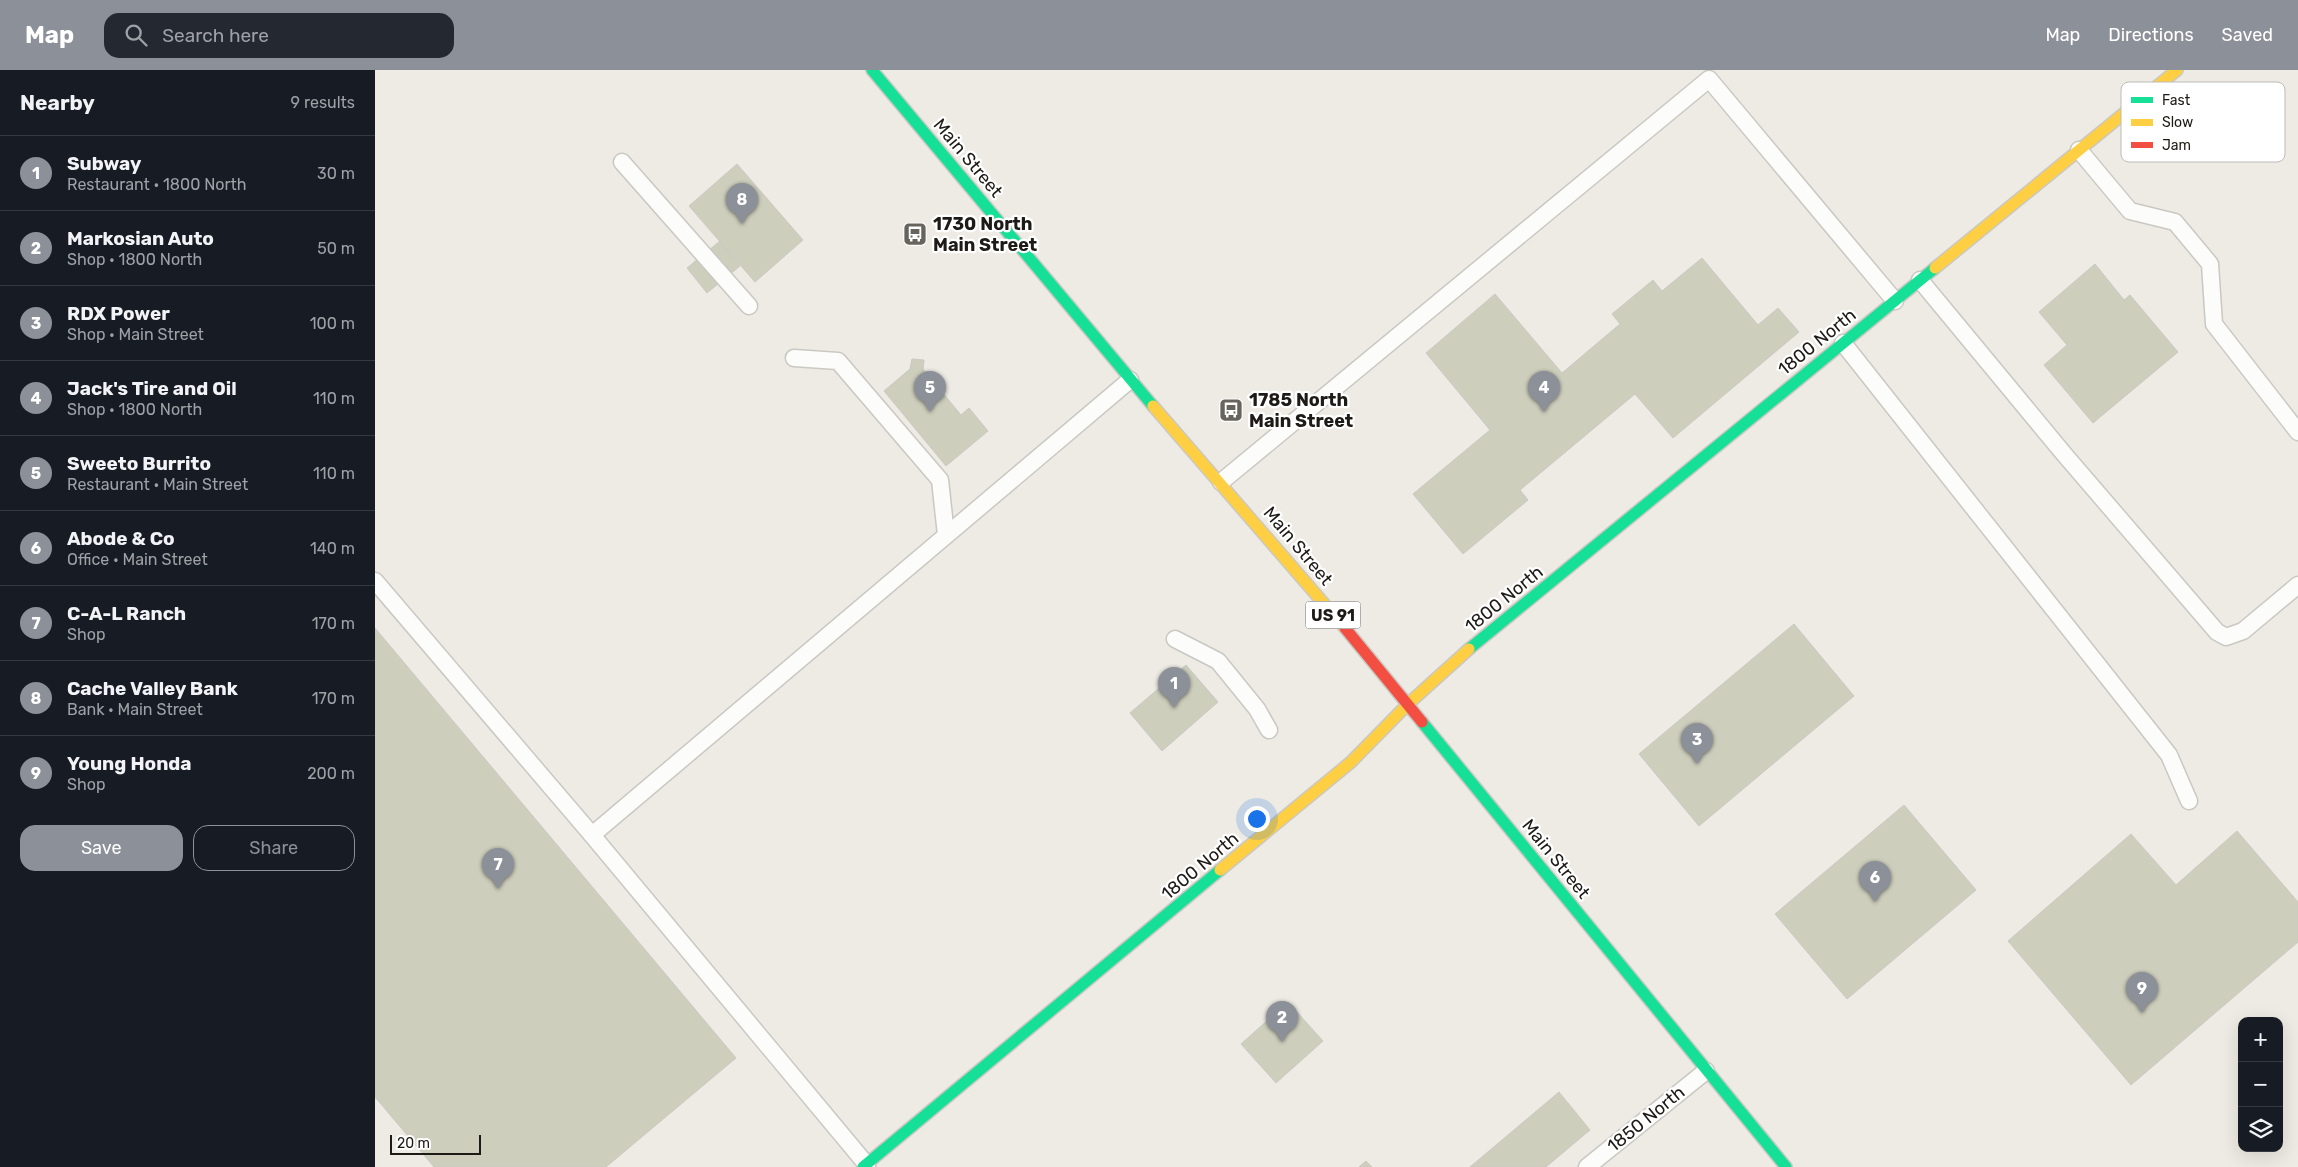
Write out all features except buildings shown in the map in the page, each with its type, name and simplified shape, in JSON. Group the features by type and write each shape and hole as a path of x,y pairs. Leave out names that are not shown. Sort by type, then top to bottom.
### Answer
{"street":[{"name":"Main Street","path":"872,70 1130,380 1221,482 1408,704 1786,1167"},
{"name":"1800 North","path":"2162,82 2177,70"},
{"name":"1800 North","path":"865,1166 1351,762 1408,704 1461,656 2121,116"}],"lane":[{"path":"1221,482 1709,79 1895,301"},
{"path":"2079,150 2130,211 2175,222 2210,264 2214,324 2298,432"},
{"path":"622,162 749,306"},
{"path":"1920,280 2064,454 2217,632 2226,637 2243,631 2298,585"},
{"path":"1843,343 2169,755 2189,800"},
{"path":"794,358 838,361 940,480 946,535"},
{"path":"592,836 1130,380"},
{"path":"375,581 592,836 865,1166"},
{"path":"1175,639 1218,661 1257,709 1269,730"},
{"name":"1850 North","path":"1587,1167 1706,1071"}],"traffic: fast":[{"path":"872,70 1153,406"},
{"path":"1469,649 1935,268"},
{"path":"1422,722 1786,1167"},
{"path":"863,1167 1220,870"}],"traffic: slow":[{"path":"2162,82 2177,70"},
{"path":"1935,268 2121,116"},
{"path":"1153,406 1345,628"},
{"path":"1220,870 1351,762 1408,704 1469,649"}],"traffic: jam":[{"path":"1345,628 1422,722"}],"place":[{"name":"Cache Valley Bank","path":"742,224"},
{"name":"1730 North Main Street","path":"915,234"},
{"name":"1785 North Main Street","path":"1231,410"},
{"name":"Sweeto Burrito","path":"930,412"},
{"name":"Jack's Tire and Oil","path":"1544,412"},
{"name":"Subway","path":"1174,708"},
{"name":"RDX Power","path":"1697,764"},
{"name":"C-A-L Ranch","path":"498,889"},
{"name":"Abode & Co","path":"1875,902"},
{"name":"Young Honda","path":"2142,1013"},
{"name":"Markosian Auto","path":"1282,1042"}]}
